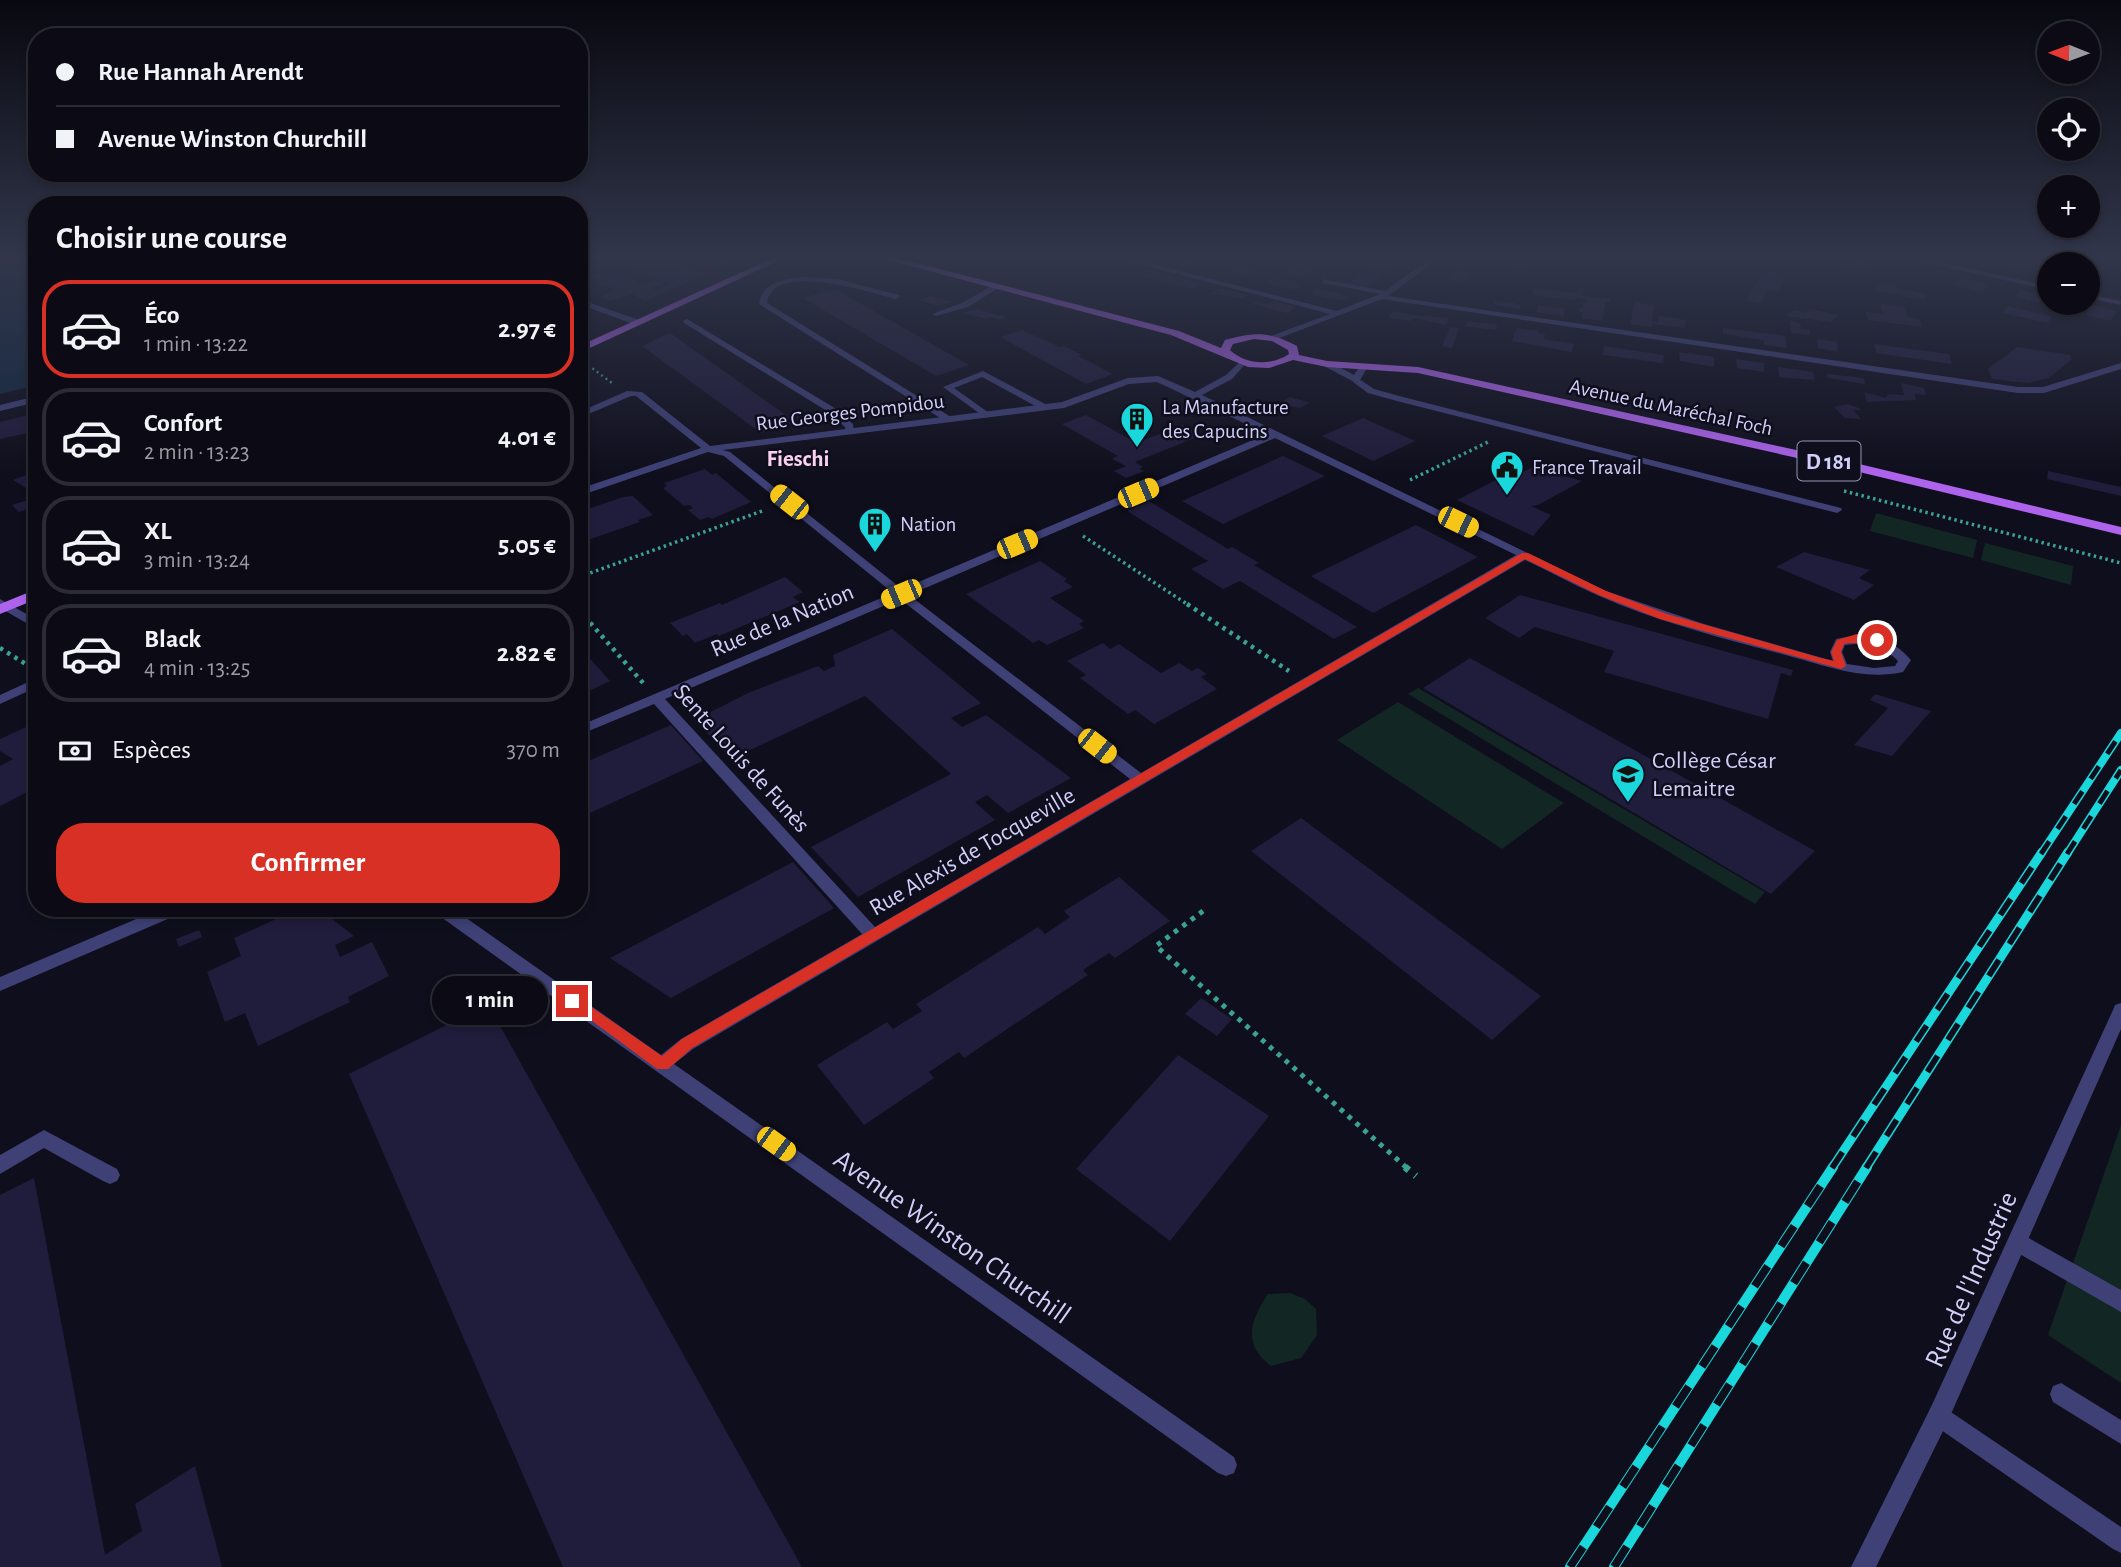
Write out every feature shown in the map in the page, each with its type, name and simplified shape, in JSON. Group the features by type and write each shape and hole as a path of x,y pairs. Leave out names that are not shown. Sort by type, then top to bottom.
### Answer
{"main road":[{"path":"588,339 613,330"},
{"path":"588,350 622,330"},
{"path":"1163,330 1192,338 1243,362 1277,364 1292,357 1293,348 1274,338 1192,338"},
{"path":"1228,355 1225,346 1234,339"},
{"name":"Avenue du Maréchal Foch","path":"1292,357 1327,364 1431,373 1851,466 2121,531"},
{"path":"2,604 28,587"},
{"path":"2,604 28,596"}],"street":[{"path":"702,330 830,409 850,425 849,432"},
{"path":"805,330 948,419"},
{"path":"1274,338 1296,330"},
{"path":"1617,330 2018,390 2043,390 2121,366"},
{"path":"1195,395 1229,377 1243,362"},
{"path":"1327,364 1371,391 1837,510"},
{"path":"1356,380 1364,366"},
{"path":"986,415 947,387 983,374 1044,407"},
{"name":"Rue Georges Pompidou","path":"588,490 708,449 1064,404 1128,381 1158,379 1602,593 1664,617 1841,666 1881,673 1899,669 1905,660 1894,648 1877,640 1857,637 1840,642 1836,652 1841,666"},
{"path":"588,411 630,393 639,394 708,449 727,454 901,594 1140,779"},
{"path":"0,408 28,401"},
{"name":"Rue de la Nation","path":"588,727 1273,435"},
{"name":"Rue Alexis de Tocqueville","path":"663,1064 687,1044 1525,555"},
{"path":"2,604 28,620"},
{"path":"0,700 28,686"},
{"name":"Sente Louis de Funès","path":"656,698 873,935"},
{"path":"0,984 157,917"},
{"name":"Avenue Winston Churchill","path":"453,917 1226,1465"},
{"name":"Rue de l'Industrie","path":"1863,1567 1939,1415 2121,1010"},
{"path":"0,1166 44,1138 110,1175"},
{"path":"2018,1242 2121,1302"},
{"path":"2061,1394 2121,1433"},
{"path":"1939,1415 2121,1541"}],"path":[{"path":"588,362 621,390"},
{"path":"1390,490 1477,449 1497,436"},
{"path":"588,575 789,502"},
{"path":"1064,524 1293,674"},
{"name":"Sente Louis de Funès","path":"588,621 656,698"},
{"path":"0,648 28,664"},
{"path":"1203,911 1156,946 1416,1176"}],"green space":[{"path":"1876,513 1977,540 1973,558 1870,531"},
{"path":"1985,543 2073,566 2071,585 1981,560"},
{"path":"1418,688 1765,892 1755,904 1408,694"},
{"path":"1398,702 1564,803 1502,849 1337,740"},
{"path":"2121,1125 2121,1383 2048,1335"},
{"path":"1290,1293 1305,1299 1316,1309 1317,1335 1301,1358 1271,1366 1256,1349 1253,1323 1268,1294"}],"water":[{"path":"0,330 28,330 28,387 0,394"}],"building":[{"path":"858,330 908,330 969,365 936,376"},
{"path":"1022,330 1060,347 1064,346 1113,374 1086,384 1000,337"},
{"path":"1449,330 1458,330 1452,348 1442,346"},
{"path":"1515,330 1532,330 1545,334 1544,339 1574,344 1572,352 1512,341"},
{"path":"1723,330 1739,330 1785,336 1787,348 1764,345 1764,340 1723,334"},
{"path":"1791,330 1810,330 1810,335 1791,333"},
{"path":"670,333 796,422 761,433 642,346"},
{"path":"1817,339 1837,342 1838,352 1818,348"},
{"path":"1874,344 1949,354 1952,364 1876,353"},
{"path":"1604,346 1664,355 1663,363 1603,355"},
{"path":"2017,347 2070,355 2072,359 2049,378 2028,383 1992,379 1988,369"},
{"path":"1679,352 1714,357 1714,367 1680,361"},
{"path":"1736,359 1764,363 1764,372 1737,368"},
{"path":"1778,367 1813,372 1814,380 1779,377"},
{"path":"1827,374 1864,378 1865,384 1828,378"},
{"path":"1901,383 1924,388 1926,395 1915,394 1916,400 1867,402 1864,392 1886,398 1888,394 1904,395"},
{"path":"1290,397 1310,403 1299,408 1280,403"},
{"path":"1847,404 1861,410 1853,410 1861,419 1845,418 1834,407"},
{"path":"28,415 28,433 0,439 0,422"},
{"name":"La Manufacture des Capucins","path":"1086,415 1137,443 1182,425 1202,435 1135,462 1143,467 1139,469 1144,471 1126,478 1114,471 1126,466 1112,459 1118,456 1062,424"},
{"path":"1363,418 1415,441 1373,461 1322,436"},
{"path":"1283,456 1325,476 1223,524 1182,501"},
{"path":"1533,467 1582,481 1538,505 1531,506 1551,515 1533,536 1457,500 1517,469 1525,471"},
{"path":"705,469 712,475 716,473 751,502 712,519 709,517 700,520 688,510 693,508 684,506 663,488 667,486 664,483"},
{"path":"2048,471 2121,487 2121,496 2047,479"},
{"path":"28,474 28,487 26,488 13,480"},
{"path":"633,496 653,515 588,540 588,509"},
{"path":"28,500 28,509 19,512 12,505"},
{"path":"1149,501 1228,549 1232,547 1259,563 1254,565 1357,627 1334,639 1240,581 1223,589 1191,569 1208,561 1127,511"},
{"path":"1416,525 1478,557 1373,613 1311,576"},
{"path":"1804,552 1870,570 1859,578 1874,585 1854,600 1776,567"},
{"path":"1040,561 1067,579 1064,581 1073,587 1050,598 1084,621 1079,624 1084,628 1047,645 1039,640 1033,643 966,594"},
{"path":"785,577 803,592 793,597 800,602 719,636 717,634 695,643 670,623 720,603 722,605"},
{"path":"1520,595 1793,670 1791,676 1781,673 1768,719 1604,672 1614,651 1535,627 1519,638 1485,618"},
{"path":"892,629 981,703 951,718 962,727 986,715 1071,778 1008,813 987,795 975,802 995,820 858,897 811,847 951,774 865,696 731,759 695,720 748,693 818,666 824,671 835,666 833,655"},
{"path":"1103,643 1110,649 1119,644 1161,673 1179,663 1192,671 1198,668 1207,674 1201,677 1217,689 1154,724 1135,710 1128,714 1080,678 1086,675 1067,661"},
{"path":"588,656 610,681 588,692"},
{"path":"1470,658 1815,851 1771,894 1423,688"},
{"path":"1875,694 1931,711 1892,756 1854,745 1888,708 1870,700"},
{"path":"671,725 703,761 588,814 588,761"},
{"path":"28,726 28,792 0,806 0,766 13,759 0,751 0,739"},
{"path":"1301,818 1541,996 1492,1040 1251,851"},
{"path":"793,862 834,908 671,998 610,958"},
{"path":"1119,877 1170,921 1115,958 1109,953 1083,970 1088,975 964,1058 959,1052 929,1072 934,1078 864,1125 817,1065 887,1022 893,1029 922,1011 916,1004 1038,927 1045,934 1070,917 1064,911"},
{"path":"280,917 330,917 354,936 335,945 340,957 372,942 389,976 348,997 350,1002 258,1046 245,1013 225,1022 207,972 241,956 234,938"},
{"path":"199,930 202,937 179,947 176,939"},
{"path":"1201,998 1232,1019 1217,1036 1185,1014"},
{"path":"488,1004 802,1567 563,1567 349,1074"},
{"path":"1178,1055 1269,1116 1170,1241 1076,1169"},
{"path":"34,1178 105,1555 142,1531 135,1504 195,1466 222,1567 0,1567 0,1195"}],"railway":[{"path":"2041,854 2121,733"},
{"path":"2067,854 2121,770"},
{"path":"1832,1168 2042,852"},
{"path":"1866,1168 2068,852"},
{"path":"1570,1567 1833,1167"},
{"path":"1614,1567 1867,1167"}],"place":[{"name":"La Manufacture des Capucins","path":"1137,449"},
{"name":"France Travail","path":"1507,497"},
{"name":"Nation","path":"875,554"},
{"name":"Collège César Lemaitre","path":"1628,804"}],"district":[{"name":"Fieschi","path":"798,458"}],"route":[{"path":"572,1001 663,1064 687,1044 1525,555 1602,593 1664,617 1841,666 1836,652 1840,642 1857,637 1877,640"}]}
